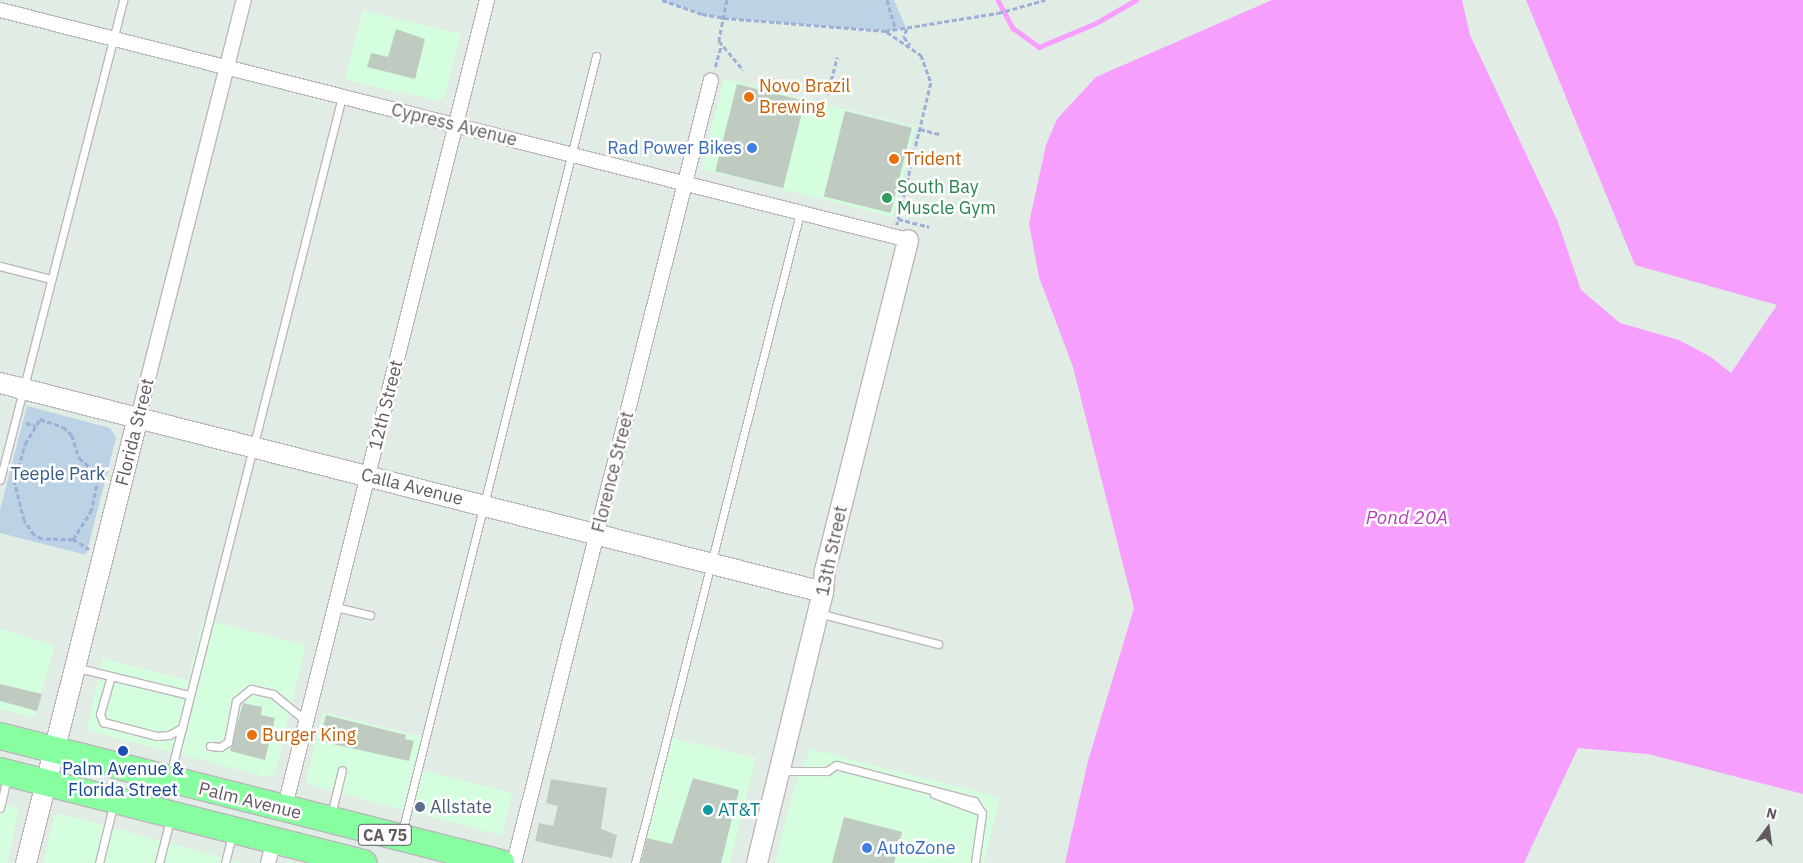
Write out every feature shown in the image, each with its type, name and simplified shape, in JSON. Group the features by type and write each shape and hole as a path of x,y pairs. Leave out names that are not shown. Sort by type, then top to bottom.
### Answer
{"highway":[{"name":"Palm Avenue","path":"0,736 284,810 501,863"},
{"name":"Palm Avenue","path":"4,772 234,830 271,852 364,863"},
{"path":"271,852 288,832 309,830 379,843 400,838"}],"street":[{"name":"Florida Street","path":"26,863 244,0"},
{"name":"12th Street","path":"284,810 487,0"},
{"name":"Cypress Avenue","path":"0,10 800,213 902,234"},
{"name":"Florence Street","path":"514,863 712,77"},
{"name":"13th Street","path":"757,863 824,592 825,571 902,234"},
{"name":"Calla Avenue","path":"0,383 824,592"}],"lane":[{"path":"0,480 123,0"},
{"path":"400,838 596,56"},
{"path":"168,780 342,96"},
{"path":"635,863 800,213"},
{"path":"0,266 51,279"},
{"path":"335,607 370,615"},
{"path":"818,613 938,644"},
{"path":"75,668 190,696"},
{"path":"111,676 100,714 103,722 157,736 169,735 182,728"},
{"path":"210,746 220,747 228,742 236,701 251,688 273,694 306,721"},
{"path":"779,771 827,771 836,765 962,795 974,801 982,813 975,863"},
{"path":"330,821 342,770"},
{"path":"0,808 4,772"},
{"path":"99,863 115,800"},
{"path":"159,863 172,814"},
{"path":"225,863 234,830"}],"path":[{"path":"662,0 702,14 724,18 885,31 957,20 1044,0"},
{"path":"728,0 719,41 743,70"},
{"path":"887,0 896,30"},
{"path":"908,28 904,37 914,49"},
{"path":"885,31 921,55 930,75 928,104 920,129 902,234"},
{"path":"712,77 721,45"},
{"path":"828,95 837,57"},
{"path":"811,88 819,93"},
{"path":"920,129 939,134"},
{"path":"41,413 40,419 25,444 17,465 14,482 18,504 24,521 34,535 42,539 73,540 89,548"},
{"path":"40,419 64,427 72,435 79,458 91,468 109,471"},
{"path":"73,540 92,510 100,471"}],"shaded area":[{"path":"363,11 461,34 445,95 439,101 345,80"},
{"path":"724,79 915,127 893,217 702,169"},
{"path":"203,619 306,645 275,774 267,777 90,731 87,727 103,659 188,680"},
{"path":"0,629 55,645 34,717 0,709"},
{"path":"323,712 422,737 415,768 512,793 503,832 500,835 310,785 306,781"},
{"path":"671,738 756,758 730,863 639,863"},
{"path":"811,749 1000,798 984,863 775,863 793,791"},
{"path":"0,802 19,809 7,863 0,863"},
{"path":"60,814 241,863 43,863 54,816"}],"green space":[{"path":"662,0 894,0 906,28 885,31 724,18 702,14"},
{"name":"Teeple Park","path":"27,406 110,428 116,438 86,555 0,533 0,510"}],"water":[{"name":"Pond 20A","path":"1272,0 1462,0 1470,35 1558,222 1581,290 1620,323 1679,340 1711,357 1731,373 1777,305 1635,265 1526,0 1803,0 1803,794 1648,754 1578,748 1524,863 1065,863 1088,761 1134,608 1073,367 1039,277 1029,223 1046,145 1057,119 1096,77"}],"building":[{"path":"396,29 425,39 415,79 367,67 371,53 388,57"},
{"path":"737,84 805,101 783,188 715,171"},
{"path":"845,111 912,128 891,213 824,196"},
{"path":"0,684 42,694 37,711 0,701"},
{"name":"Burger King","path":"243,703 262,707 261,715 275,718 265,760 230,751"},
{"path":"326,715 406,735 405,739 414,741 409,761 319,741"},
{"name":"AT&T","path":"693,778 739,790 721,863 641,863 647,838 672,844"},
{"path":"551,779 607,788 601,829 617,835 612,858 535,841 539,823 553,826 558,806 546,803"},
{"name":"AutoZone","path":"844,817 902,832 894,863 832,863"}],"waterway":[{"path":"998,0 1013,28 1039,47 1096,23 1136,0"}],"place":[{"name":"Novo Brazil Brewing","path":"749,97"},
{"name":"Rad Power Bikes","path":"752,148"},
{"name":"Trident","path":"894,159"},
{"name":"South Bay Muscle Gym","path":"887,198"},
{"name":"Burger King","path":"252,735"},
{"name":"Palm Avenue & Florida Street","path":"123,751"},
{"name":"Allstate","path":"420,807"},
{"name":"AT&T","path":"708,810"},
{"name":"AutoZone","path":"867,848"}]}
